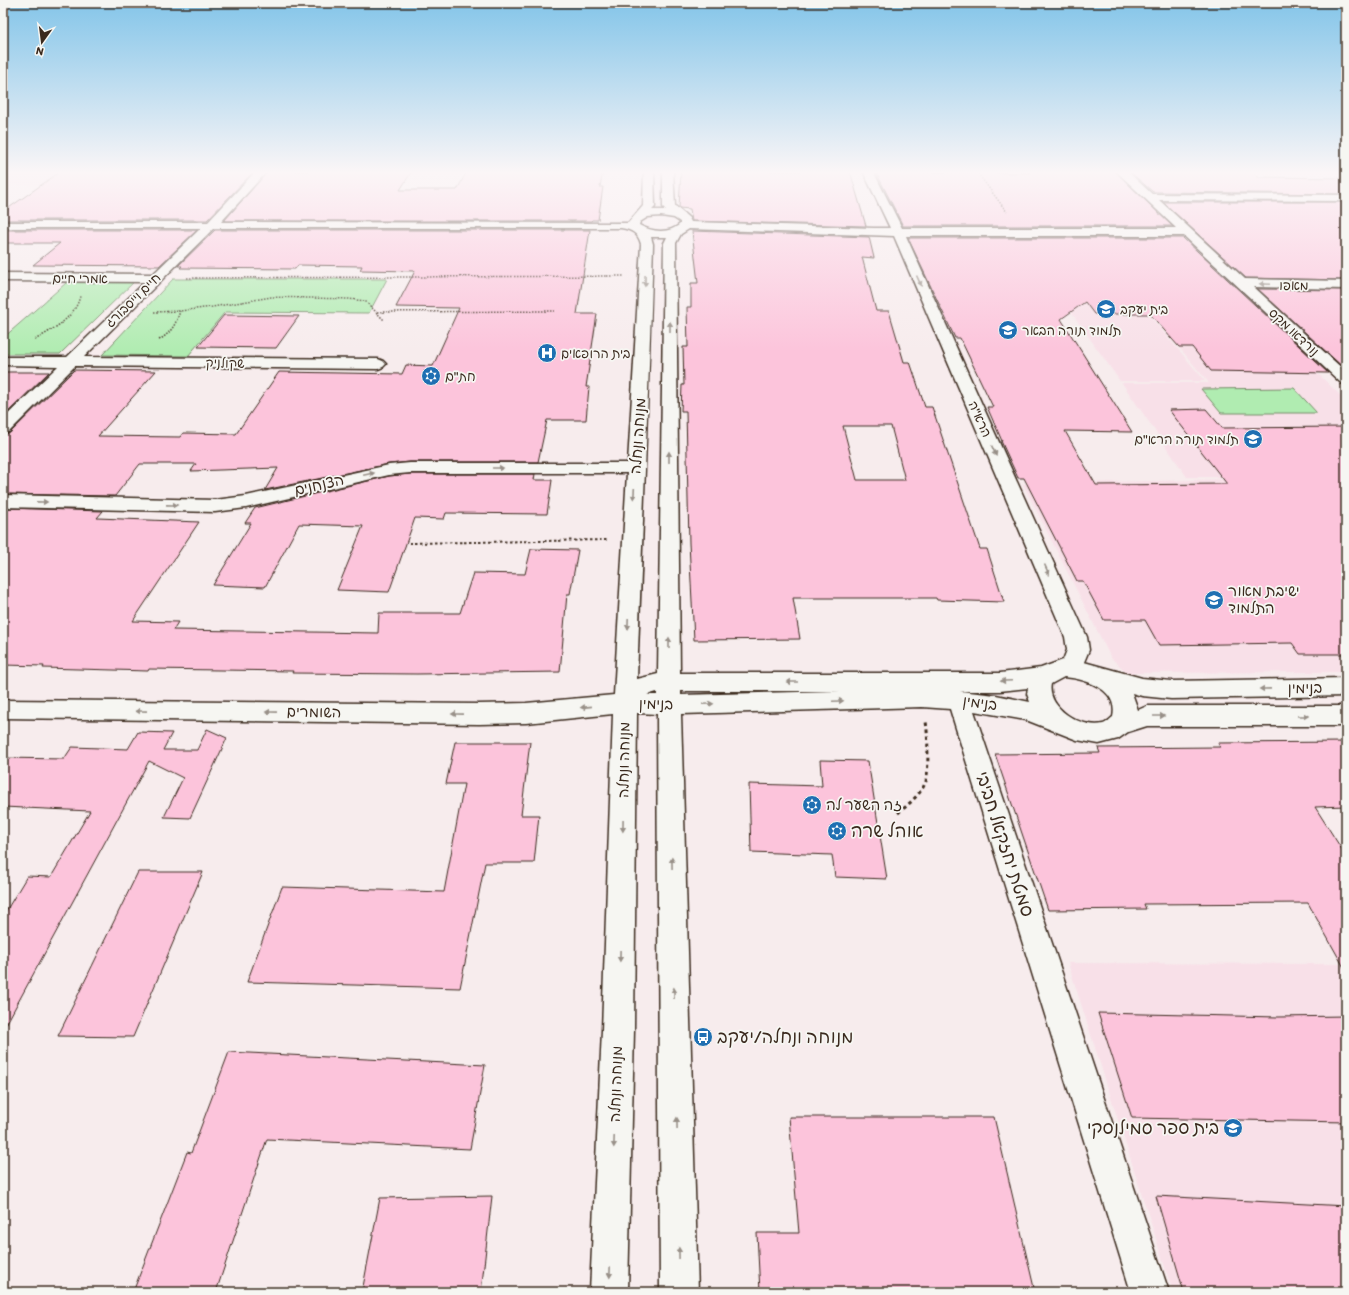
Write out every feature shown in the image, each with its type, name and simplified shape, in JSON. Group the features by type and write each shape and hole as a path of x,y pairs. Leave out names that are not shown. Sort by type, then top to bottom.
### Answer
{"street":[{"name":"חיים וייסבורג","path":"3,428 204,231"},
{"name":"מנוחה ונחלה","path":"609,1292 618,1030 625,703 647,244 646,237 642,231"},
{"path":"654,231 661,234 666,231"},
{"name":"מנוחה ונחלה","path":"676,231 670,243 669,694 679,1292"},
{"path":"883,231 1187,232"},
{"name":"הרא\"ה","path":"898,232 1076,637 1078,654 1069,668"},
{"name":"נורדאו מקס","path":"1187,232 1346,380"},
{"name":"אמרי חיים","path":"3,278 156,278"},
{"name":"מאפו","path":"1242,283 1346,285"},
{"name":"שקולניק","path":"5,361 378,364"},
{"name":"הצנחנים","path":"3,501 215,506 246,502 363,475 403,468 636,468"},
{"path":"1069,668 1087,670 1098,675 1111,684 1120,694 1126,705 1126,716 1121,725 1113,731 1103,734 1089,734 1063,724 1051,715 1043,705 1038,694 1040,684 1044,676 1054,670 1069,668"},
{"name":"בנימין","path":"1098,675 1142,687 1171,690 1346,688"},
{"name":"בנימין","path":"625,703 669,694 1000,682 1044,676"},
{"name":"בנימין","path":"669,694 922,698 959,700 1020,708 1063,724"},
{"name":"סמטת יחזקאל חביבי","path":"959,700 1150,1292"},
{"name":"השומרים","path":"3,709 479,714 526,713 625,703"},
{"name":"בנימין","path":"1121,725 1148,716 1346,716"}],"path":[{"path":"156,278 645,276"},
{"path":"5,361 56,327 80,304 80,296 109,278"},
{"path":"119,315 180,311 212,307 254,298 271,297 320,300 349,299 365,301 384,320"},
{"path":"128,362 139,350 166,337 175,326 180,311"},
{"path":"376,312 555,311"},
{"path":"409,542 632,540"},
{"path":"898,813 913,802 926,781 928,733 922,698"}],"shaded area":[{"name":"בית יעקב","path":"1017,236 1082,236 1205,381 1120,381"},
{"name":"תלמוד תורה הרא\"ם","path":"1162,327 1270,327 1346,401 1346,477 1187,477 1122,383 1209,383"},
{"name":"ישיבת מאור התלמוד","path":"1291,478 1346,543 1346,672 1128,673 1111,658 1023,484"},
{"name":"בית ספר סמילנסקי","path":"1068,963 1346,964 1346,1292 1173,1292"}],"green space":[{"path":"74,276 139,277 60,354 3,354 3,338"},
{"path":"173,279 387,279 369,313 225,312 188,356 102,355"},
{"path":"1294,388 1317,413 1221,413 1201,389"}],"building":[{"path":"3,231 195,231 159,266 33,265 60,243 3,243"},
{"path":"214,231 590,231 577,314 597,314 586,387 589,387 586,420 547,420 538,462 410,462 389,464 265,490 278,468 191,471 196,464 140,464 115,496 3,494 3,434 10,433 74,370 156,371 98,436 180,437 183,433 236,434 279,372 402,374 406,365 433,366 459,308 396,307 415,271 360,270 362,266 298,265 295,269 180,268 182,266 178,266"},
{"path":"692,231 869,237 874,258 862,257 876,311 889,311 904,362 910,362 925,407 932,407 980,549 987,549 1004,602 937,600 936,598 793,598 800,639 694,640 689,543 686,411 681,411 682,385 684,385 683,347 688,347 687,307 691,307 691,283 698,283","holes":["843,426 891,426 905,480 857,480"]},
{"path":"1195,231 1346,231 1346,280 1246,278"},
{"path":"908,238 1183,238 1328,373 1211,371 1192,347 1179,347 1150,314 1094,314 1085,302 1061,319 1132,432 1065,431 1096,485 1227,484 1169,410 1206,409 1222,428 1346,427 1346,654 1300,654 1292,643 1159,645 1145,620 1104,620 1083,581 1077,581 1024,478 1018,478 987,407 993,407 960,338 955,338"},
{"path":"1258,289 1346,290 1346,370"},
{"path":"224,315 299,316 276,348 198,347"},
{"path":"3,372 49,372 3,417"},
{"path":"410,474 535,474 534,480 552,480 547,514 446,513 444,519 415,518 389,592 337,590 363,526 299,524 265,587 213,585 251,523 245,523 255,508 389,476"},
{"path":"3,508 103,511 97,518 199,522 133,621 178,622 173,630 378,633 379,613 460,613 473,573 525,574 531,549 578,550 570,594 567,594 560,672 417,674 292,673 293,671 149,669 148,671 43,668 44,666 3,665"},
{"path":"207,729 227,738 190,818 164,817 183,778 149,761 3,1030 3,916 27,876 51,877 90,811 3,807 3,758 64,759 72,747 128,749 138,732 172,733 163,750 197,750"},
{"path":"455,742 530,742 521,815 539,815 534,863 485,863 460,988 247,982 282,887 444,892 464,784 446,784"},
{"path":"1346,742 1346,806 1315,807 1346,856 1346,971 1308,903 1144,904 1146,909 1048,910 995,754 1100,753 1098,748 1220,747 1218,743"},
{"name":"זה השער לה","path":"820,760 868,761 887,879 835,877 832,855 751,852 749,784 822,786"},
{"path":"138,872 203,872 133,1037 58,1036"},
{"path":"1098,1013 1278,1017 1346,1016 1346,1122 1132,1118"},
{"path":"229,1052 485,1065 470,1149 267,1139 216,1292 133,1292 187,1152 191,1153"},
{"path":"789,1117 994,1117 1035,1292 760,1292 757,1233 799,1233"},
{"path":"492,1196 481,1292 362,1292 380,1198"},
{"path":"1156,1196 1346,1206 1346,1292 1184,1292"}],"place":[{"name":"בית יעקב","path":"1106,309"},
{"name":"תלמוד תורה הבאר","path":"1008,330"},
{"name":"בית הרופאים","path":"547,353"},
{"name":"חת\"ם","path":"431,376"},
{"name":"תלמוד תורה הרא\"ם","path":"1253,439"},
{"name":"ישיבת מאור התלמוד","path":"1214,600"},
{"name":"זה השער לה","path":"812,805"},
{"name":"אוהל שרה","path":"837,831"},
{"name":"מנוחה ונחלה/יעקב","path":"703,1037"},
{"name":"בית ספר סמילנסקי","path":"1233,1128"}]}
